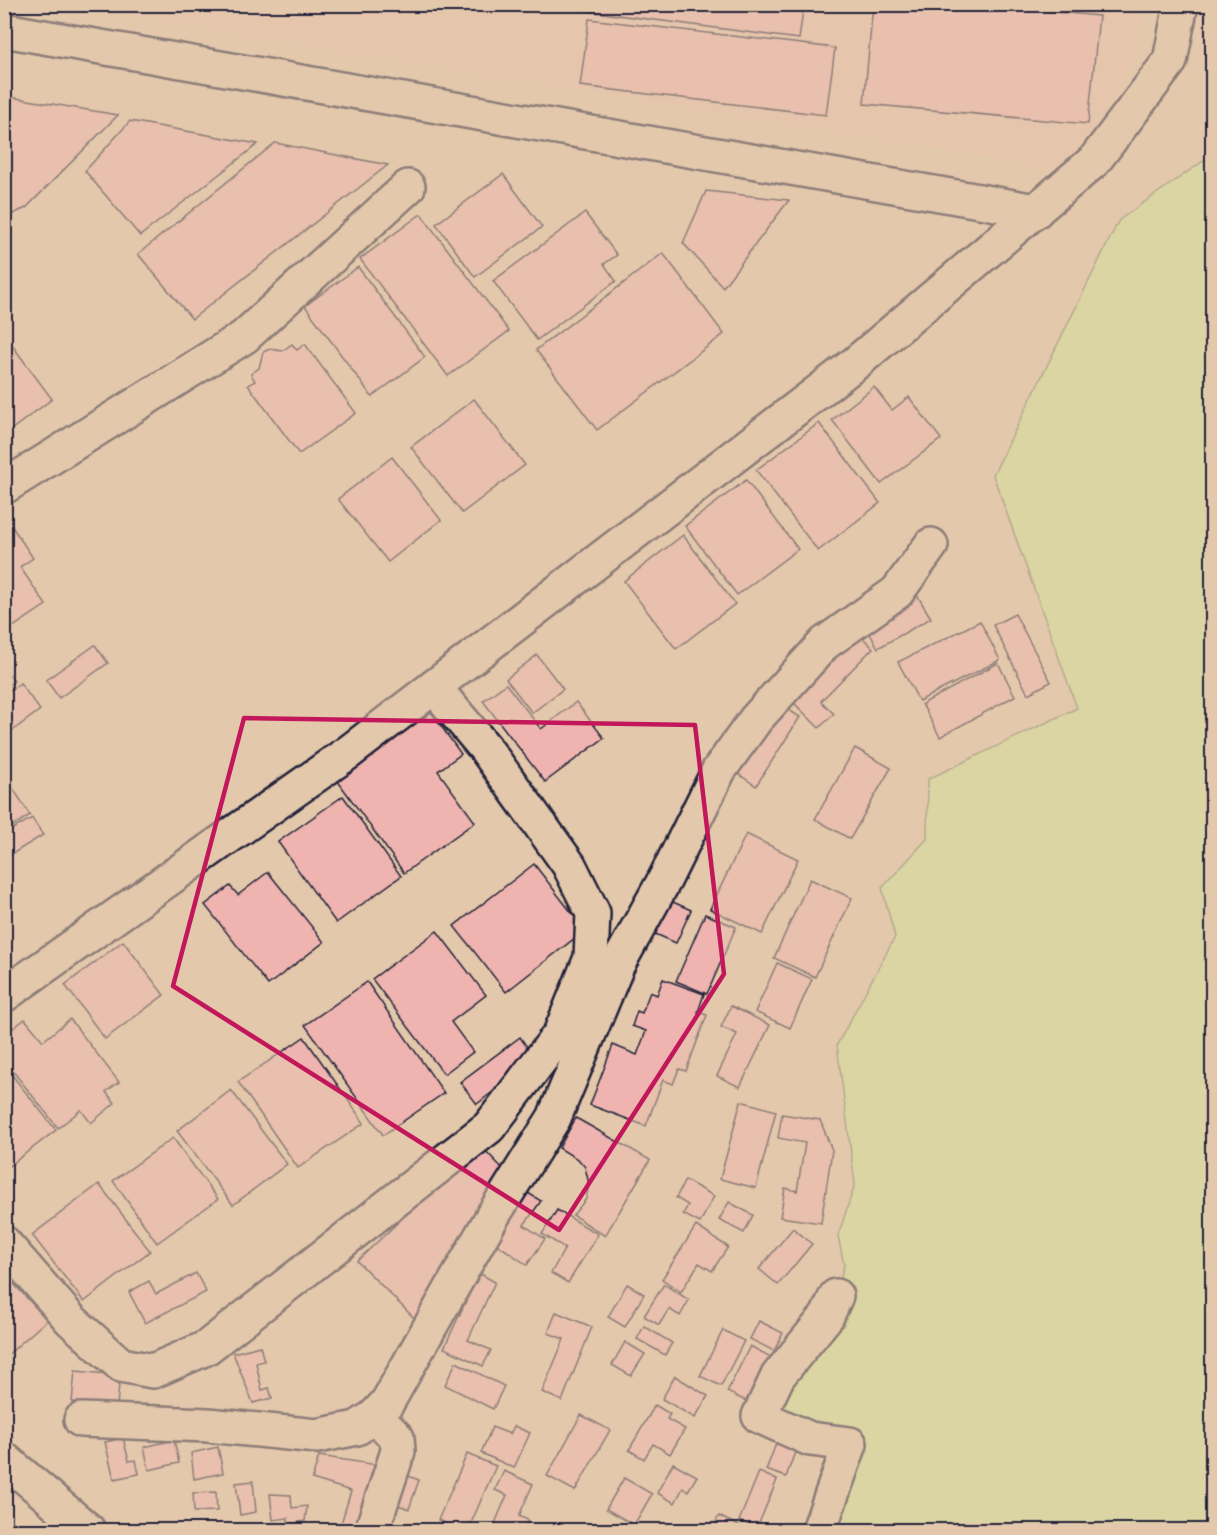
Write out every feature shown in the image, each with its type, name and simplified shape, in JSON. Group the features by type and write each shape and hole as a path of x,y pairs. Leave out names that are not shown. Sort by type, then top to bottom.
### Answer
{"street":[{"path":"4,995 349,752 857,363 1094,161 1170,61 1181,4"},
{"path":"4,30 1036,211"},
{"path":"4,487 244,337 408,187"},
{"path":"81,1420 208,1425 317,1436 357,1428 375,1416 387,1403 492,1217 554,1118 618,964 665,879 719,770 756,719 825,643 897,592 931,545"},
{"path":"4,1243 71,1320 121,1365 153,1371 206,1348 489,1127 560,1034 591,958 593,913 569,865 485,748 434,687"},
{"path":"819,1530 850,1444 810,1440 759,1416 777,1376 827,1316 836,1296"},
{"path":"372,1530 398,1451 397,1438 375,1416"},
{"path":"4,1458 88,1530"}],"highlighted area":[{"path":"244,718 695,725 724,974 559,1230 173,986"}],"shaded area":[{"path":"68,5 1150,5 1130,63 1099,125 1065,171"}],"green space":[{"path":"1212,155 1212,1530 819,1530 849,1444 759,1416 836,1296 844,1265 838,1236 855,1184 837,1045 895,937 882,888 927,839 928,779 1077,708 993,475 1119,220"}],"building":[{"path":"572,4 804,4 799,39 572,9"},
{"path":"873,4 972,4 1099,16 1088,124 864,104"},
{"path":"589,19 835,48 826,115 580,86"},
{"path":"4,96 118,115 26,208 4,218"},
{"path":"130,121 258,144 140,236 85,171"},
{"path":"275,143 388,165 192,319 138,254"},
{"path":"503,174 542,227 475,277 436,224"},
{"path":"706,191 789,200 723,287 683,243"},
{"path":"585,213 617,255 604,264 616,281 537,340 493,281"},
{"path":"421,214 509,331 448,376 360,259"},
{"path":"663,253 724,334 597,430 536,350"},
{"path":"358,267 425,357 372,397 305,306"},
{"path":"292,344 297,350 305,344 356,413 299,454 248,385 255,381 251,374 259,368 263,352 270,349 282,351"},
{"path":"12,345 52,399 4,435 4,351"},
{"path":"874,387 892,410 909,397 941,439 881,484 832,420"},
{"path":"474,399 525,465 462,513 411,447"},
{"path":"819,423 880,503 818,551 756,470"},
{"path":"392,457 441,520 388,562 338,499"},
{"path":"746,480 798,549 737,595 685,526"},
{"path":"9,522 33,558 20,567 46,605 4,633 4,525"},
{"path":"683,535 735,604 676,649 624,581"},
{"path":"917,595 931,618 878,648 865,625"},
{"path":"1015,614 1051,682 1028,694 993,625"},
{"path":"980,621 1000,660 919,701 898,662"},
{"path":"854,629 873,648 821,701 834,714 819,728 788,697"},
{"path":"95,645 108,663 59,698 46,680"},
{"path":"537,655 563,689 532,713 506,679"},
{"path":"998,663 1015,696 940,737 922,704"},
{"path":"4,668 14,681 4,688"},
{"path":"20,683 40,710 4,737 4,695"},
{"path":"506,684 541,729 576,702 604,738 545,782 483,701"},
{"path":"781,705 800,717 756,786 737,773"},
{"path":"431,712 461,754 438,771 475,822 404,873 337,780"},
{"path":"855,748 891,768 850,839 815,819"},
{"path":"4,774 30,815 4,832"},
{"path":"343,796 401,876 336,923 278,842"},
{"path":"32,818 43,835 4,859 4,834"},
{"path":"746,834 798,859 762,934 710,909"},
{"path":"534,864 585,930 506,992 454,926"},
{"path":"268,872 324,942 268,985 205,905 230,886 238,895"},
{"path":"810,879 852,898 815,977 774,958"},
{"path":"666,899 691,910 676,943 651,932"},
{"path":"705,914 736,927 707,994 676,981"},
{"path":"4,927 12,941 4,946"},
{"path":"437,931 486,995 451,1022 473,1052 444,1074 372,979"},
{"path":"123,941 164,995 105,1039 65,985"},
{"path":"777,963 812,979 790,1028 755,1012"},
{"path":"663,979 704,994 698,1012 707,1015 686,1071 679,1069 673,1084 663,1080 646,1126 590,1105 613,1045 637,1055 646,1031 632,1026 637,1011 642,1013 650,992 657,995"},
{"path":"367,982 444,1093 383,1135 305,1025"},
{"path":"731,1006 770,1025 740,1087 717,1076 737,1034 721,1027"},
{"path":"25,1019 43,1041 70,1019 119,1082 106,1092 115,1103 91,1123 81,1110 58,1128 4,1060 4,1035"},
{"path":"304,1037 364,1123 298,1168 238,1082"},
{"path":"520,1037 529,1050 495,1090 477,1104 460,1082"},
{"path":"4,1065 56,1130 4,1170"},
{"path":"231,1090 287,1164 233,1205 177,1131"},
{"path":"741,1101 776,1111 756,1188 720,1179"},
{"path":"782,1114 820,1120 832,1150 821,1223 780,1217 785,1188 797,1191 805,1143 778,1138"},
{"path":"576,1118 650,1160 605,1236 573,1215 586,1199 589,1184 585,1167 579,1160 559,1148"},
{"path":"173,1138 218,1199 157,1243 113,1181"},
{"path":"480,1145 506,1172 419,1323 357,1261"},
{"path":"685,1180 714,1196 700,1223 683,1214 688,1205 676,1198"},
{"path":"99,1184 150,1251 84,1302 32,1235"},
{"path":"528,1193 541,1201 524,1225 545,1239 527,1265 494,1242"},
{"path":"729,1202 753,1215 744,1233 719,1220"},
{"path":"557,1210 598,1234 568,1283 551,1273 565,1248 542,1234"},
{"path":"696,1226 728,1247 712,1271 699,1263 681,1292 662,1279"},
{"path":"793,1228 812,1244 778,1285 759,1269"},
{"path":"4,1273 47,1320 4,1358"},
{"path":"196,1273 206,1292 145,1323 129,1292 149,1281 156,1294"},
{"path":"479,1273 495,1282 468,1340 491,1350 483,1366 444,1348"},
{"path":"627,1284 644,1294 625,1327 608,1317"},
{"path":"664,1284 689,1300 680,1316 669,1309 659,1325 644,1316"},
{"path":"556,1312 592,1327 562,1401 542,1392 564,1339 548,1333"},
{"path":"759,1321 783,1333 774,1351 750,1339"},
{"path":"644,1326 672,1343 665,1355 637,1339"},
{"path":"723,1330 744,1341 721,1386 700,1376"},
{"path":"625,1342 645,1354 631,1376 612,1365"},
{"path":"260,1346 264,1361 256,1363 262,1390 269,1388 272,1398 253,1403 233,1353"},
{"path":"750,1346 771,1357 748,1402 727,1392"},
{"path":"456,1362 504,1386 493,1409 445,1385"},
{"path":"75,1371 120,1375 117,1406 72,1402"},
{"path":"675,1376 708,1396 695,1418 662,1399"},
{"path":"655,1405 670,1414 667,1419 685,1429 670,1454 653,1444 644,1459 629,1450"},
{"path":"581,1415 610,1430 575,1491 547,1476"},
{"path":"514,1426 530,1433 514,1468 481,1453 492,1427 510,1434"},
{"path":"779,1436 798,1444 786,1477 766,1470"},
{"path":"123,1438 129,1461 136,1460 139,1474 114,1479 105,1442"},
{"path":"174,1440 179,1463 149,1470 144,1447"},
{"path":"218,1447 223,1473 194,1479 191,1453"},
{"path":"467,1454 496,1466 468,1530 462,1530 438,1520"},
{"path":"319,1456 378,1465 360,1530 339,1530 351,1491 312,1479"},
{"path":"673,1463 697,1476 688,1491 683,1488 675,1503 657,1493"},
{"path":"504,1471 533,1484 519,1516 528,1520 523,1530 493,1528 507,1495 495,1490"},
{"path":"759,1472 777,1480 757,1528 739,1521"},
{"path":"403,1474 419,1480 409,1509 393,1503"},
{"path":"624,1478 652,1494 634,1525 606,1509"},
{"path":"253,1481 256,1512 240,1515 236,1483"},
{"path":"216,1492 217,1511 194,1512 193,1493"},
{"path":"270,1494 291,1495 292,1508 307,1506 305,1521 288,1524 288,1518 273,1520"},
{"path":"719,1516 747,1530 711,1530"},
{"path":"606,1523 615,1528 601,1530"},
{"path":"259,1526 259,1530 179,1530"}]}
